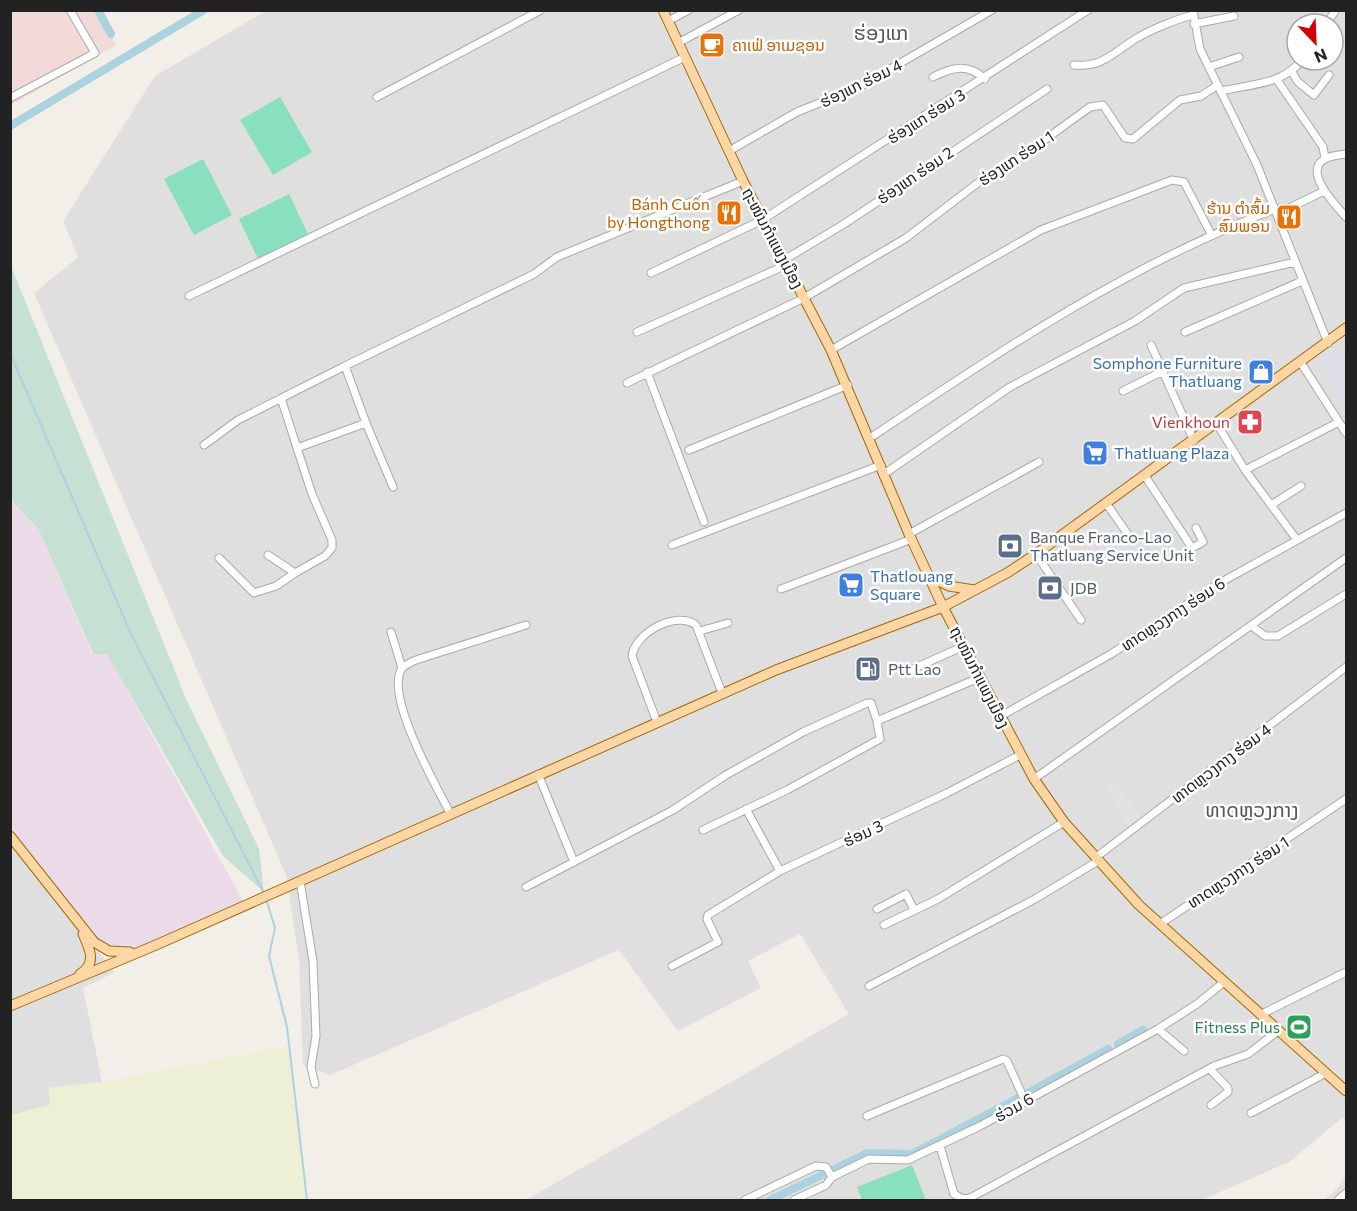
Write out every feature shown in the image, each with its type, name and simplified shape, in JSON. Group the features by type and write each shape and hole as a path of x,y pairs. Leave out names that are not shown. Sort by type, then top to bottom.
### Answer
{"main road":[{"name":"ຖະໜົນກຳແພງເມືອງ","path":"663,10 762,220 848,385 910,537 943,607 1020,755 1035,779 1064,822 1096,860 1160,924 1347,1091"},
{"path":"10,1006 156,945 776,669 943,607 1036,554 1347,328"},
{"path":"930,577 949,586 976,590"},
{"path":"10,836 80,927 98,945 115,953 127,953 156,945"},
{"path":"66,983 84,972 91,962 91,953 80,927"}],"street":[{"path":"10,98 94,53 70,10"},
{"path":"377,97 541,10"},
{"path":"668,21 689,10"},
{"path":"678,43 739,10"},
{"name":"ຮ່ອງແກ ຮ່ອມ 4","path":"729,151 797,112 859,87 992,10"},
{"name":"ຮ່ອງແກ ຮ່ອມ 3","path":"651,273 762,220 985,79 1088,10"},
{"path":"1074,65 1086,66 1105,61 1146,33 1193,13 1200,49 1257,165 1328,343"},
{"path":"1194,24 1234,15"},
{"path":"189,296 685,57"},
{"path":"1209,67 1239,57"},
{"path":"933,77 949,69 962,68 975,70 985,79"},
{"path":"1220,88 1277,80 1292,72 1298,82 1314,95 1329,75"},
{"path":"1277,80 1323,147 1325,158"},
{"name":"ຮ່ອງແກ ຮ່ອມ 1","path":"804,298 906,238 979,182 1025,154 1090,106 1103,105 1125,138 1133,139 1180,100 1201,96 1220,88"},
{"name":"ຮ່ອງແກ ຮ່ອມ 2","path":"637,332 785,263 1047,89"},
{"path":"1347,154 1325,158 1319,164 1318,171 1324,191 1347,217"},
{"path":"831,350 1041,230 1172,180 1184,182 1211,234"},
{"path":"204,445 238,420 534,274 557,257 743,181"},
{"path":"870,438 1019,338 1134,273 1211,234 1276,212 1324,191"},
{"path":"672,545 882,469 1010,387 1135,321 1184,288 1295,262"},
{"path":"1185,332 1302,280"},
{"path":"627,383 804,298"},
{"path":"1151,345 1194,441"},
{"path":"1301,363 1347,434"},
{"path":"345,366 393,487"},
{"path":"1123,391 1163,371"},
{"path":"647,372 704,522"},
{"path":"689,450 848,385"},
{"path":"219,558 255,593 276,586 325,556 332,548 332,540 312,495 281,398"},
{"path":"1245,470 1339,422"},
{"path":"297,448 366,423"},
{"path":"1217,423 1245,470 1297,540"},
{"path":"781,589 910,537 1039,462"},
{"path":"1145,476 1192,548 1203,542 1196,528"},
{"path":"1271,505 1301,486"},
{"path":"1106,503 1127,533"},
{"name":"ທາດຫຼວງກາງ ຮ່ອມ 6","path":"1001,716 1111,654 1218,584 1347,513"},
{"path":"1036,554 1080,620"},
{"path":"268,555 295,573"},
{"path":"1035,779 1347,558"},
{"path":"1252,626 1265,636 1278,636 1347,594"},
{"path":"657,722 632,656 634,648 653,628 674,621 688,620 700,631 722,693"},
{"path":"700,631 728,622"},
{"path":"402,668 416,660 526,625"},
{"path":"390,632 402,668 400,700 408,725 450,813"},
{"path":"908,671 964,646"},
{"name":"ທາດຫຼວງກາງ ຮ່ອມ 4","path":"869,986 1035,899 1096,860 1347,667"},
{"path":"877,721 981,677"},
{"path":"526,887 673,810 726,775 803,732 871,703 880,739 787,790 703,830"},
{"name":"ຮ່ອມ 3","path":"672,966 718,942 707,919 708,915 780,872 947,793 1020,755"},
{"path":"538,774 574,862"},
{"name":"ທາດຫຼວງກາງ ຮ່ອມ 1","path":"1160,924 1347,799"},
{"path":"746,808 780,872"},
{"path":"884,925 938,899 1064,822"},
{"path":"300,881 313,961 316,1036 310,1067 315,1084"},
{"path":"877,909 906,894 914,910"},
{"path":"1260,1015 1347,972"},
{"name":"ຮ່ວມ 6","path":"794,1200 826,1185 832,1177 869,1159 908,1160 940,1146 1158,1029 1224,982"},
{"path":"1158,1029 1184,1051"},
{"path":"940,1146 954,1194 970,1198 1210,1069 1248,1054 1278,1031"},
{"path":"867,1116 1003,1059 1007,1061 1025,1101"},
{"path":"1210,1069 1228,1088 1228,1092 1211,1105"},
{"path":"1251,1113 1326,1073"},
{"path":"745,1200 816,1166 826,1167 832,1177"},
{"path":"1338,1200 1347,1193"}],"shaded area":[{"path":"11,11 98,11 116,45 11,105"},
{"path":"266,11 1346,11 1346,1122 1342,1118 1289,1162 1202,1200 526,1200 849,1014 800,934 748,961 761,988 678,1031 619,950 330,1075 303,1065 299,959 286,875 34,293 78,257 63,221 155,76"},
{"path":"1346,347 1346,408 1319,366"},
{"path":"10,500 39,530 92,654 107,653 245,905 127,953 103,949 11,843"},
{"path":"1114,780 1144,821 1132,830 1119,811 1108,785"},
{"path":"10,843 115,972 83,988 102,1082 49,1088 51,1105 11,1115"},
{"path":"1346,1177 1346,1200 1323,1200 1333,1193"}],"green space":[{"path":"280,97 312,152 273,175 240,120"},
{"path":"203,159 232,215 194,235 164,179"},
{"path":"289,194 308,234 258,259 239,219"},
{"path":"11,266 187,701 259,849 264,892 223,856 107,654 93,654 39,530 11,500"},
{"path":"288,1046 307,1200 11,1200 11,1115 50,1105 49,1088 102,1082"},
{"path":"912,1165 926,1200 862,1200 857,1187"}],"waterway":[{"path":"98,10 111,34"},
{"path":"10,126 204,10"},
{"path":"10,353 131,634 264,893"},
{"path":"266,899 275,928 269,956 287,1027 307,1200"},
{"path":"1118,1044 1143,1030"},
{"path":"1026,1094 1108,1049"},
{"path":"834,1169 867,1153 912,1154 1018,1098"},
{"path":"770,1200 824,1174"}],"place":[{"name":"ຄາເຟ່ ອາເມຊອນ","path":"712,45"},
{"name":"Bánh Cuốn by Hongthong","path":"729,213"},
{"name":"ຮ້ານ ຕຳສົ້ມ ສົມພອນ","path":"1289,217"},
{"name":"Somphone Furniture Thatluang","path":"1261,372"},
{"name":"Vienkhoun","path":"1250,422"},
{"name":"Thatluang Plaza","path":"1095,453"},
{"name":"Banque Franco-Lao Thatluang Service Unit","path":"1010,546"},
{"name":"Thatlouang Square","path":"851,585"},
{"name":"JDB","path":"1050,588"},
{"name":"Ptt Lao","path":"868,669"},
{"name":"Fitness Plus","path":"1299,1027"}],"district":[{"name":"ຮ່ອງແກ","path":"881,33"},
{"name":"ທາດຫຼວງກາງ","path":"1252,810"}]}
